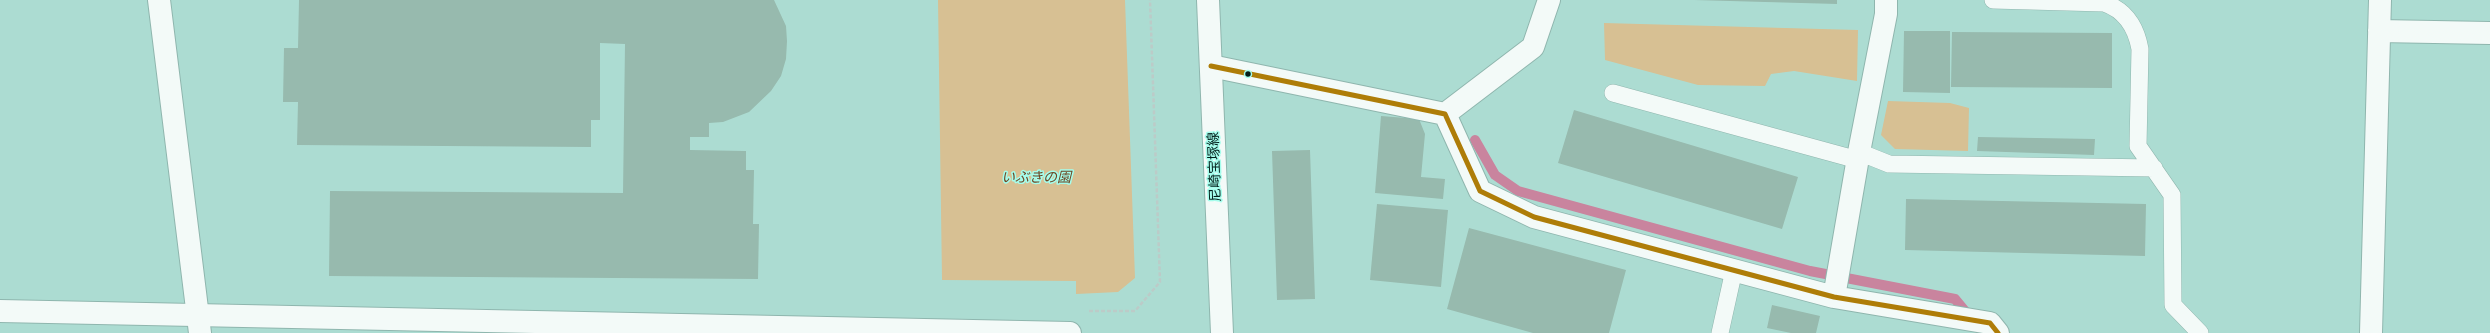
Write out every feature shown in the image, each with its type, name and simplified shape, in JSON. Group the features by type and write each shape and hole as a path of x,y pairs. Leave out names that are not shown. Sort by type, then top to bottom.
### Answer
{"street":[{"path":"159,0 198,324"},
{"name":"尼崎宝塚線","path":"1208,0 1222,333"},
{"path":"1211,66 1445,114 1533,47 1549,0"},
{"path":"1834,297 1858,156 1886,14 1886,0"},
{"path":"2371,333 2380,0"},
{"path":"2379,31 2490,33"},
{"path":"1445,114 1480,191 1534,217 1834,297 1990,323 1998,333"},
{"path":"0,311 198,324 1070,333"}],"lane":[{"path":"1993,0 2104,3 2118,8 2138,37 2140,49 2138,146 2172,195 2172,305 2200,333"},
{"path":"1613,93 1889,164 2154,168"},
{"path":"1720,333 1734,270"}],"path":[{"path":"1088,311 1135,311 1160,282 1150,0"}],"green space":[{"name":"いぶきの園","path":"938,0 1125,0 1135,278 1118,292 1076,294 1076,281 942,280"},
{"path":"1604,23 1858,30 1857,81 1794,71 1771,74 1765,86 1698,85 1605,60"},
{"path":"1888,101 1950,103 1969,108 1968,151 1895,149 1881,135"}],"building":[{"path":"299,0 774,0 786,26 786,59 781,76 771,91 749,112 723,122 709,123 709,137 690,137 690,150 746,151 746,170 754,170 753,224 759,224 758,279 329,276 330,191 623,193 625,44 600,43 600,120 591,120 591,147 297,145 298,102 283,102 284,48 298,48"},
{"path":"1694,0 1837,0 1837,4"},
{"path":"1904,31 1950,31 1950,93 1903,92"},
{"path":"1952,32 2112,33 2112,88 1951,87"},
{"path":"1574,110 1798,177 1782,229 1558,163"},
{"path":"1381,116 1419,119 1425,134 1421,177 1445,179 1443,199 1375,193"},
{"path":"1978,137 2095,139 2094,155 1977,151"},
{"path":"1310,150 1315,299 1277,300 1272,151"},
{"path":"1906,199 2146,204 2145,256 1905,250"},
{"path":"1377,204 1448,210 1441,287 1370,280"},
{"path":"1469,228 1626,270 1609,333 1533,333 1447,309"},
{"path":"1772,305 1820,316 1816,333 1791,333 1767,328"}],"waterway":[{"path":"1475,140 1495,175 1518,191 1810,271 1955,299 1983,333"}],"transit line":[{"path":"1211,66 1445,114 1480,191 1534,217 1834,297 1990,323 1998,333"}]}
